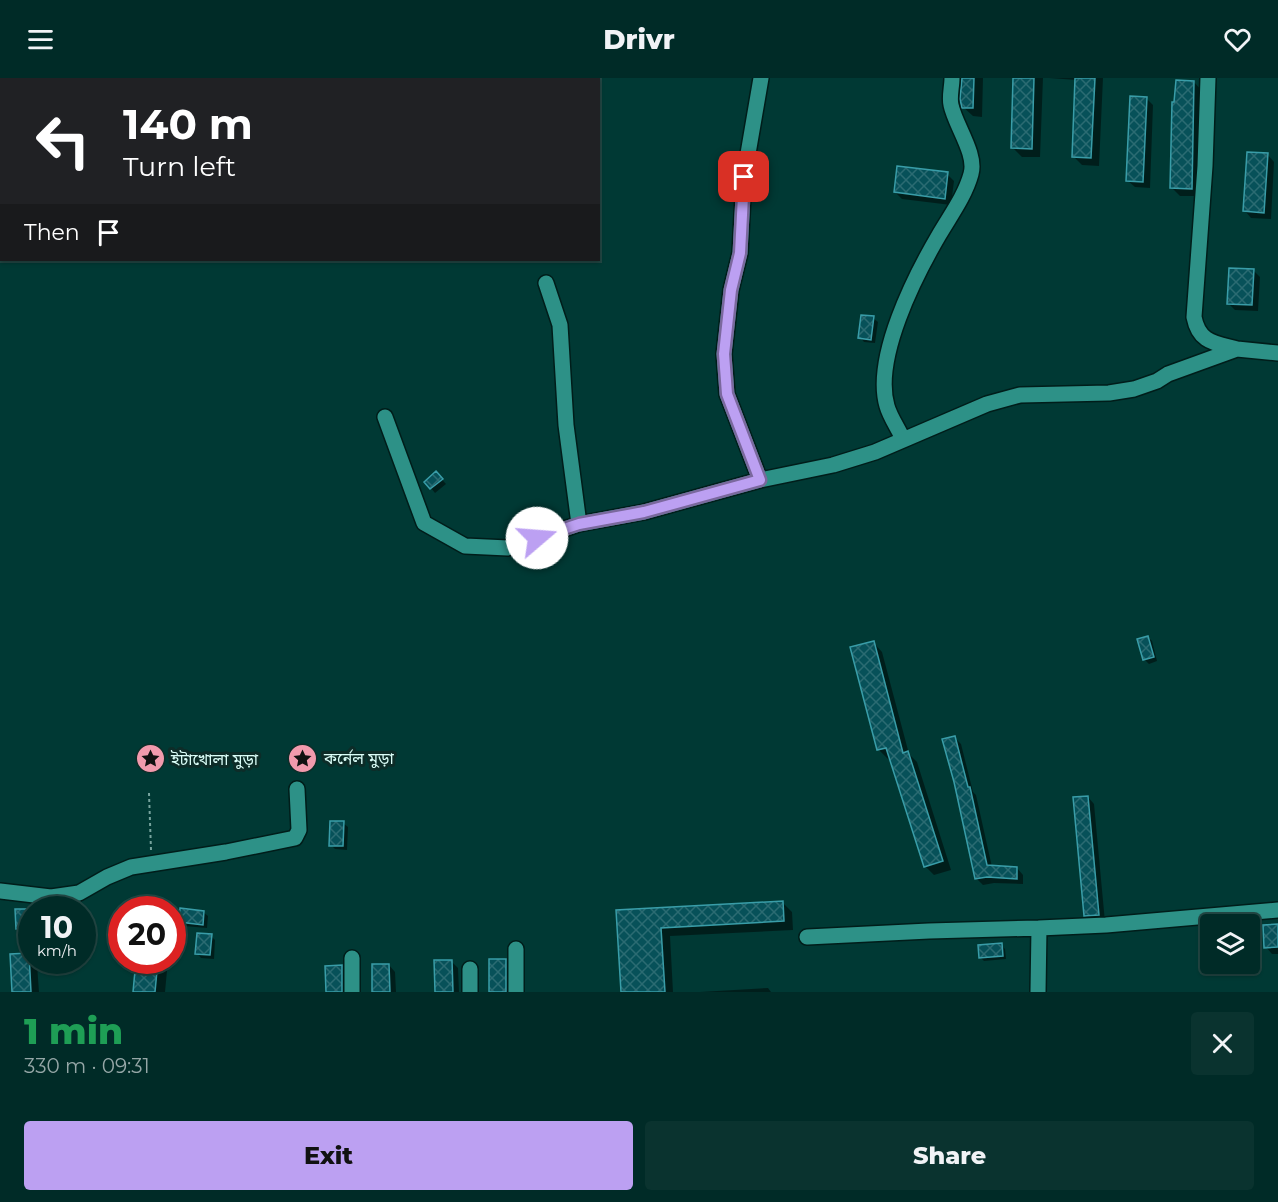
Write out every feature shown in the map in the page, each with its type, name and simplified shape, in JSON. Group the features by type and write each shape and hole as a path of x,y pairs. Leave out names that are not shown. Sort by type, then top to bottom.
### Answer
{"street":[{"path":"760,480 727,394 724,354 731,290 740,253 744,177 761,78"},
{"path":"903,439 887,407 885,372 889,348 896,325 924,261 962,196 972,172 969,152 951,104 952,78"},
{"path":"1208,78 1205,166 1194,317 1196,328 1210,341 1237,349 1278,353"},
{"path":"546,283 560,325 566,425 579,524"},
{"path":"386,417 424,523 465,546 508,548 579,524 644,512 760,480 833,465 875,453 987,404 1020,395 1109,393 1134,389 1175,371 1237,349"},
{"path":"0,891 51,897 79,893 123,870 151,862 226,852 295,838 299,831 297,789"},
{"path":"807,937 1106,925 1278,909"},
{"path":"1038,992 1039,928"},
{"path":"516,949 516,992"},
{"path":"352,958 352,992"},
{"path":"470,969 470,992"}],"path":[{"path":"149,793 151,862"}],"building":[{"path":"962,78 974,78 973,108 962,108 960,99"},
{"path":"1013,78 1034,78 1032,149 1011,148"},
{"path":"1075,78 1095,78 1091,158 1072,157"},
{"path":"1176,80 1194,81 1192,189 1170,188 1172,102 1174,102"},
{"path":"1130,96 1147,97 1143,182 1126,181"},
{"path":"1247,152 1268,153 1264,213 1243,211"},
{"path":"897,166 948,172 945,199 894,192"},
{"path":"1229,268 1254,269 1252,305 1227,304"},
{"path":"861,315 874,316 871,340 858,338"},
{"path":"436,471 443,479 430,489 424,482"},
{"path":"1148,636 1154,657 1143,660 1137,639"},
{"path":"874,641 903,753 908,751 943,861 924,867 886,748 877,750 850,647"},
{"path":"955,736 968,787 970,787 987,865 1017,867 1017,879 987,877 975,879 954,782 942,739"},
{"path":"1088,796 1099,915 1084,916 1073,797"},
{"path":"330,821 344,821 343,846 329,846"},
{"path":"783,901 784,921 661,928 665,992 621,992 616,910"},
{"path":"15,909 18,909 18,929 16,929"},
{"path":"186,909 204,911 203,925 186,923"},
{"path":"1278,924 1278,947 1264,948 1263,925"},
{"path":"197,933 212,934 210,955 195,954"},
{"path":"1002,943 1003,956 979,958 978,945"},
{"path":"10,954 18,954 18,974 30,974 31,992 12,992"},
{"path":"489,959 506,959 506,992 489,992"},
{"path":"434,960 452,960 453,992 435,992"},
{"path":"372,964 389,964 390,992 372,992"},
{"path":"342,965 342,992 326,992 325,966"},
{"path":"135,974 157,974 155,992 133,992"}],"place":[{"name":"কর্নেল মুড়া","path":"303,758"},
{"name":"ইটাখোলা মুড়া","path":"150,759"}],"route":[{"path":"537,538 579,524 644,512 760,480 727,394 724,354 731,290 740,253 744,177"}]}
